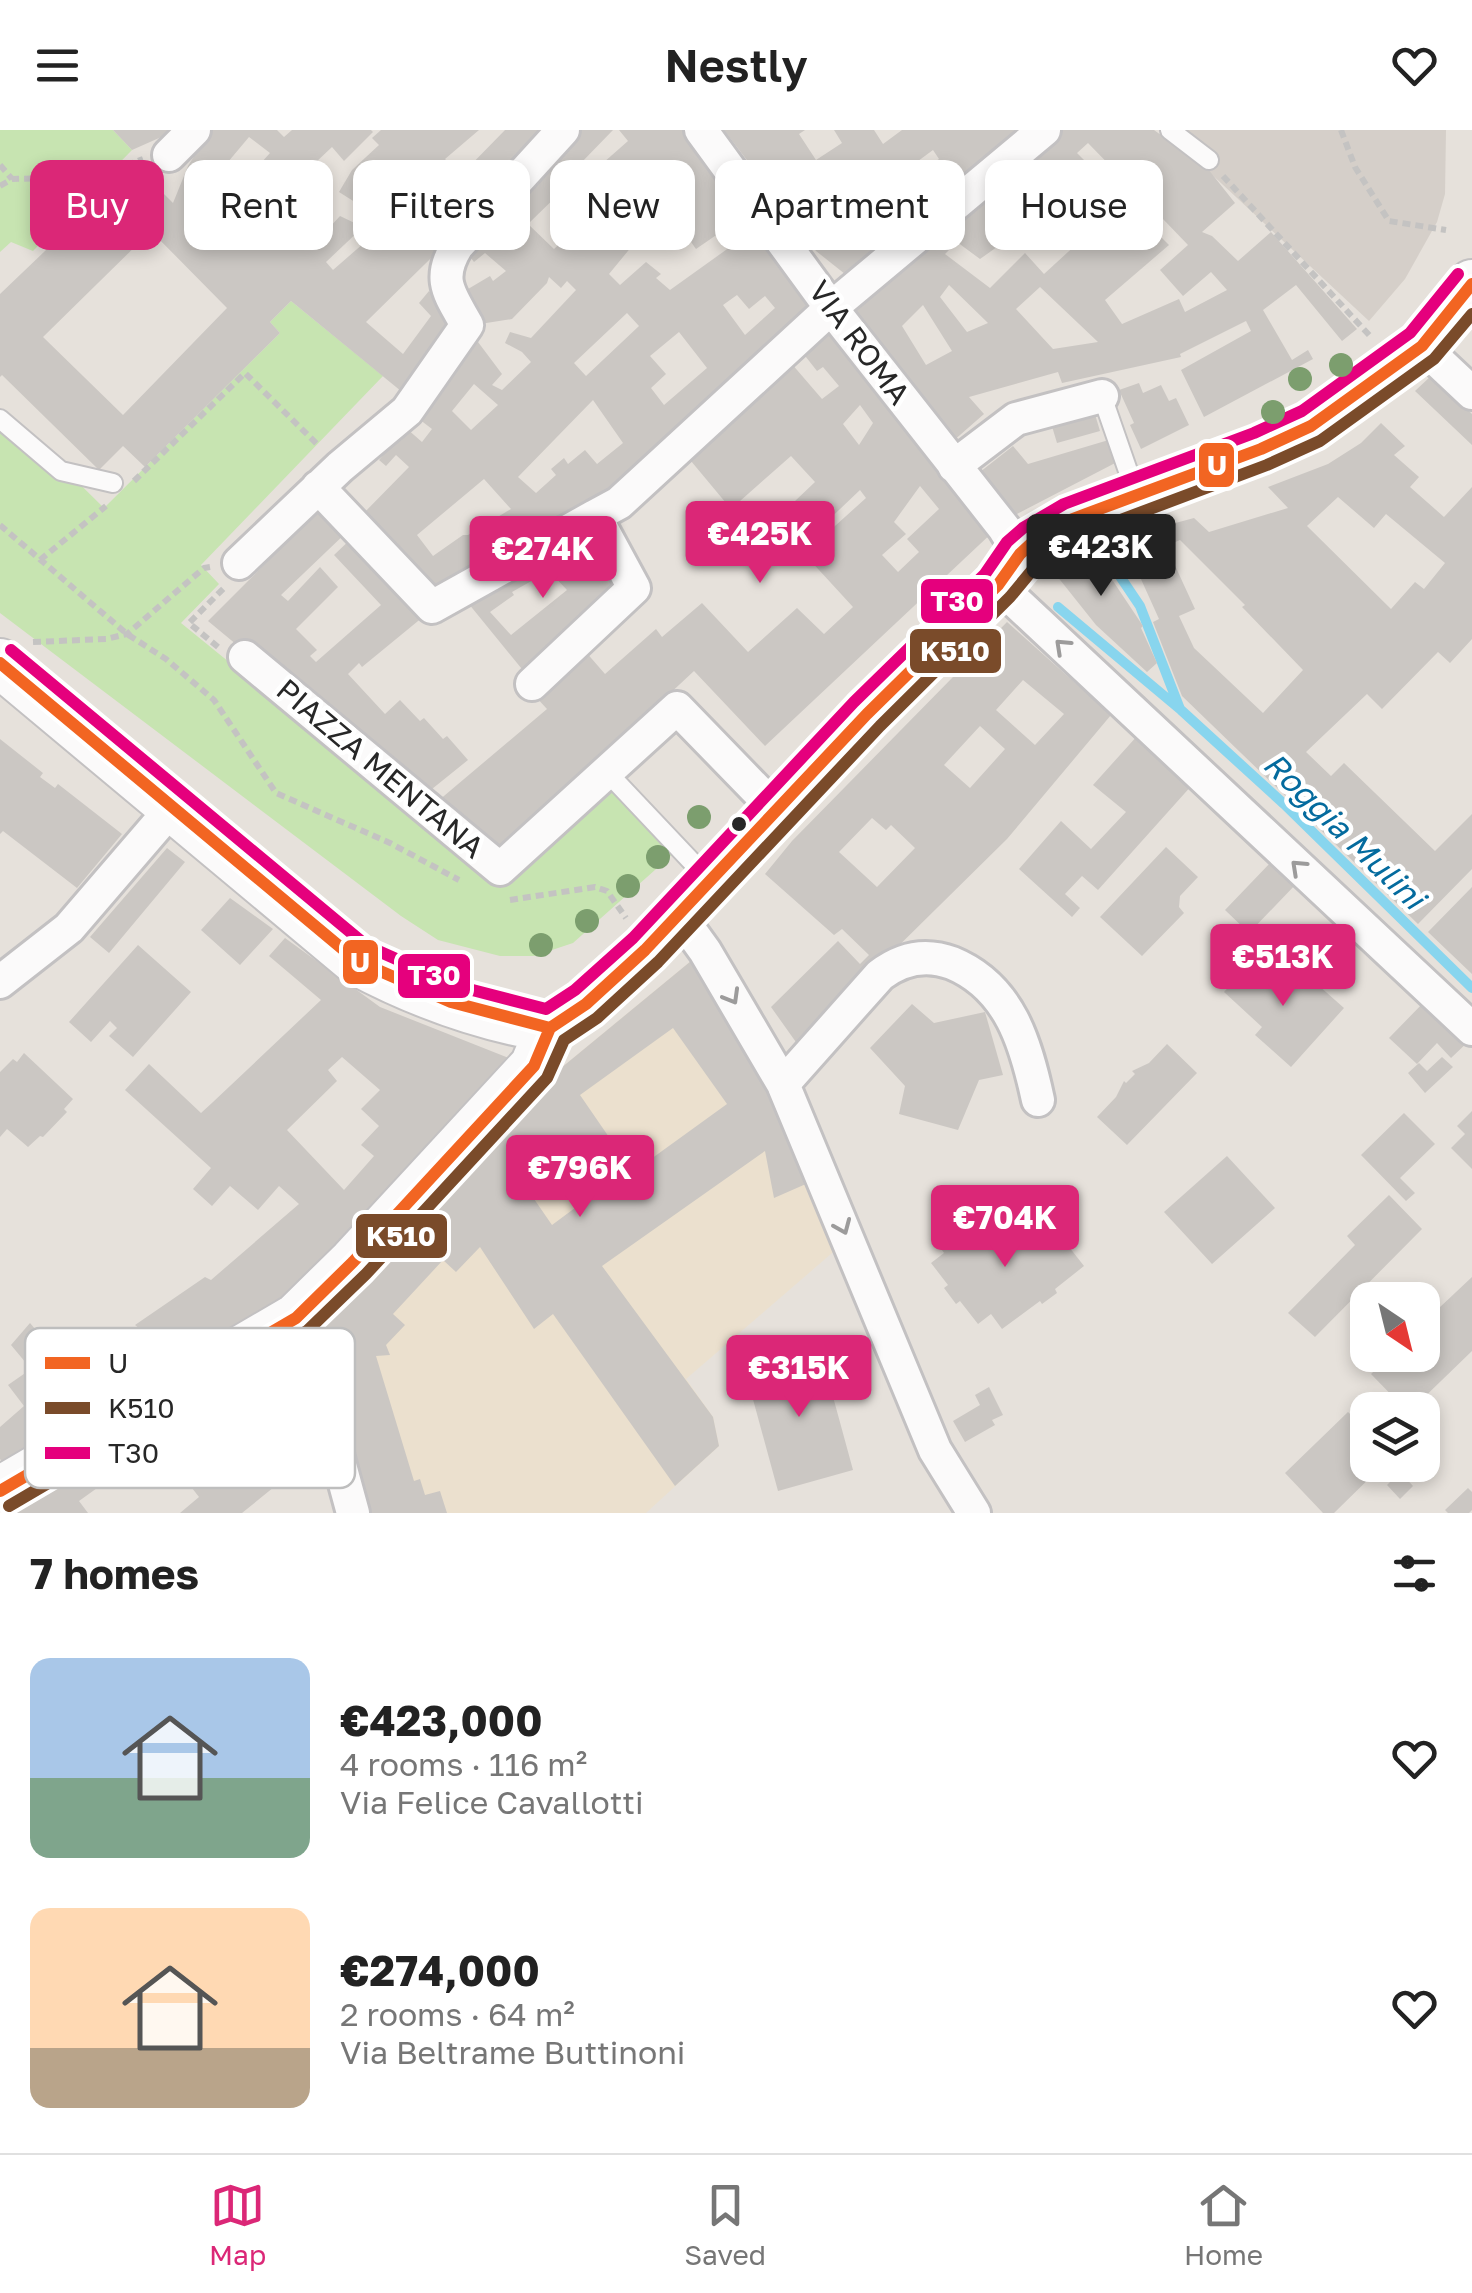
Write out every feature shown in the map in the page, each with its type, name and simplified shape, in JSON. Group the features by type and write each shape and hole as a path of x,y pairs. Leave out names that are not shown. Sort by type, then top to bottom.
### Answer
{"street":[{"path":"168,155 194,130"},
{"path":"239,562 408,411 467,326 446,286 445,265 457,246 563,130"},
{"name":"VIA ROMA","path":"702,130 954,466 1009,570 1472,1029"},
{"path":"330,477 432,606 619,503 832,308 1044,130"},
{"path":"279,1328 296,1318 353,1262 534,1066 550,1028 586,1004 645,950 1009,570 1070,520 1262,449 1311,426 1422,346 1446,322 1472,284"},
{"path":"1422,346 1472,393"},
{"path":"954,466 1016,419 1102,396"},
{"path":"532,684 634,588 595,516"},
{"path":"15,653 172,808 357,961 398,983 510,1021 550,1028"},
{"name":"PIAZZA MENTANA","path":"244,657 500,869 677,708 776,810"},
{"path":"0,982 69,928 172,808"},
{"path":"694,898 706,951 784,1084 935,1450 974,1513"},
{"path":"784,1084 880,975 894,965 928,958 974,973 997,993 1030,1060 1038,1100"},
{"path":"296,1318 301,1328"},
{"path":"0,1491 25,1476"},
{"path":"346,1488 353,1513"}],"lane":[{"path":"1170,130 1208,160"},
{"path":"1102,396 1136,494"},
{"path":"0,419 61,472 120,488"},
{"path":"607,772 694,898"}],"path":[{"path":"1340,130 1355,166 1389,221 1446,230"},
{"path":"0,186 12,179 94,178 136,160 168,155"},
{"path":"1208,160 1370,336"},
{"path":"0,165 12,179"},
{"path":"40,560 245,373 330,477"},
{"path":"0,525 126,634 166,659 214,700 276,792 390,842 470,886"},
{"path":"15,653 126,634 204,568 239,562"},
{"path":"239,562 225,586 189,623 232,659 244,657"},
{"path":"496,902 595,886 607,891 645,950"}],"shaded area":[{"path":"1164,130 1446,130 1445,194 1437,222 1405,279 1369,321"},
{"path":"691,961 771,1074 839,1247 686,1379 713,1417 719,1446 646,1513 369,1513 355,1463 355,1328 318,1328 521,1101"}],"green space":[{"path":"0,130 113,130 132,150 122,160 30,160 30,250 11,242 0,252"},
{"path":"291,301 383,376 201,565 219,584 181,623 502,884 607,786 674,853 573,943 534,956 500,956 438,940 0,613 0,432 29,434 104,508 280,333 270,322"}],"building":[{"path":"113,130 177,130 132,150"},
{"path":"210,130 277,130 284,137 292,130 373,132 344,161 332,147 318,160 264,160 270,153 249,137 230,160 192,160"},
{"path":"381,130 479,130 445,159 363,160 379,145 372,138"},
{"path":"505,130 551,130 524,160 476,160"},
{"path":"573,130 613,130 584,160 550,160 550,203 530,222 530,178"},
{"path":"619,130 684,130 715,178 715,236 696,249 695,160 606,160 628,141"},
{"path":"724,130 805,130 799,134 816,160 747,160"},
{"path":"834,130 874,130 883,144 902,130 1034,130 997,160 985,160 985,169 965,186 965,160 938,160 933,150 919,160 816,160 842,143"},
{"path":"1061,130 1154,130 1208,169 1235,203 1202,232 1212,236 1238,261 1271,232 1357,329 1342,341 1296,285 1263,310 1292,360 1308,350 1313,359 1204,417 1181,370 1251,331 1246,321 1180,354 1181,357 1062,383 1058,372 969,397 984,414 952,442 892,370 849,304 915,250 949,250 945,254 990,288 1025,253 1044,274 1070,250 1163,250 1163,239 1169,245 1105,300 1122,324 1179,299 1185,312 1227,290 1211,272 1183,296 1160,270 1188,245 1163,219 1163,160 1105,160 1088,143 1077,153 1084,160 1024,160","holes":["949,285 988,323 967,332 940,297","1040,287 1098,342 1053,349 1016,309","923,305 952,351 926,365 902,326"]},
{"path":"353,169 353,201 339,192"},
{"path":"184,176 184,250 333,250 333,224 340,216 353,222 353,236 326,262 333,270 356,250 439,250 366,322 403,354 431,316 419,303 429,291 455,319 407,396 291,301 270,322 280,333 145,467 123,446 99,470 0,377 0,294 46,250 132,250 43,337 123,415 227,308 164,244 164,194 173,203"},
{"path":"985,192 985,250 993,250 980,259 965,248 965,209"},
{"path":"530,226 550,245 550,250 629,250 609,274 620,285 646,262 661,274 656,278 670,290 726,250 766,250 819,313 630,478 437,594 415,564 410,570 359,518 409,467 396,455 386,466 379,460 406,428 422,442 432,429 415,416 472,334 502,374 492,385 502,390 531,362 505,343 510,332 531,338 576,290 567,281 561,288 549,277 512,319 480,324 463,292 490,276 493,281 506,271 485,253 474,262 465,250 530,250","holes":["737,295 749,309 765,296 775,308 745,335 723,305","627,313 639,326 586,376 574,363","679,332 707,368 664,405 651,388 666,374 650,356","474,384 498,405 471,430 452,411","593,400 623,443 597,464 585,450 568,464 564,458 551,469 556,475 536,493 518,477","484,479 511,509 433,556 417,535"]},
{"path":"815,250 885,250 850,278"},
{"path":"830,328 995,530 765,746 694,671 501,851 438,801 547,709 535,696 585,651 605,674 656,629 662,637 702,603 748,652 797,608 824,634 853,607 774,521 815,482 791,456 731,509 686,455 791,363 822,399 839,386 823,367 817,371 802,352","holes":["860,405 873,423 859,445 843,424","920,486 939,509 907,539 919,552 898,572 882,555 906,534 894,522","860,490 866,498 825,535 819,529"]},
{"path":"1432,375 1472,414 1472,445 1415,391"},
{"path":"1139,383 1143,393 1161,385 1169,401 1176,398 1189,425 1141,449 1119,390"},
{"path":"1094,411 1100,431 1057,443 1051,423"},
{"path":"1381,423 1405,446 1394,455 1419,477 1410,487 1444,517 1472,487 1472,639 1450,663 1438,652 1382,709 1367,694 1306,752 1331,776 1344,763 1435,851 1472,814 1472,869 1418,924 1182,696 1153,622 1159,619 1131,557 1126,559 1114,531 1194,518 1209,532 1288,508 1268,487 1328,464 1361,443","holes":["1338,497 1374,528 1386,514 1445,563 1424,589 1415,582 1391,609 1307,526","1180,540 1303,670 1263,713 1194,648 1179,616 1195,609 1166,546"]},
{"path":"1112,439 1119,461 1015,515 980,472 1013,446 1028,464"},
{"path":"325,504 349,530 281,595 288,601 320,567 338,587 296,629 317,650 310,656 316,662 381,605 334,555 355,535 429,612 348,674 385,714 400,700 443,739 447,736 468,760 432,789 242,639 237,645 208,621"},
{"path":"1081,533 1143,626 1157,663 1147,672 1096,625 1045,561"},
{"path":"561,540 573,554 590,541 602,557 587,568 598,579 612,568 625,583 526,674 464,598","holes":["549,571 567,590 511,635 490,612 514,595 512,592"]},
{"path":"1007,622 1111,715 1007,839 798,1045 771,1007 838,941 860,964 869,955 842,929 834,935 765,874 792,841","holes":["1023,680 1064,714 1035,745 996,710","980,726 1005,749 970,788 944,765","872,818 886,830 891,825 915,848 877,887 839,852"]},
{"path":"1138,735 1193,784 1098,890 1082,876 1065,894 1080,908 1072,917 1019,869 1061,821 1091,849 1126,812 1093,785"},
{"path":"0,739 43,773 40,777 55,788 58,784 122,834 77,888 3,831 0,834"},
{"path":"1166,847 1198,877 1180,896 1179,907 1184,913 1142,956 1100,917"},
{"path":"167,848 185,862 109,953 90,937"},
{"path":"1273,860 1297,883 1249,933 1225,910"},
{"path":"1472,887 1472,974 1428,932"},
{"path":"230,898 273,929 240,965 201,930"},
{"path":"285,938 380,1007 516,1061 346,1245 255,1322 246,1328 139,1328 135,1325 205,1277 211,1280 299,1204 279,1186 258,1210 230,1186 212,1206 193,1189 211,1168 125,1090 149,1064 201,1113 321,1000 269,956","holes":["342,1057 380,1090 361,1109 379,1126 361,1145 374,1156 344,1190 287,1130 337,1081 328,1070"]},
{"path":"138,945 191,992 133,1057 109,1036 117,1028 110,1021 91,1042 69,1022"},
{"path":"1259,954 1297,989 1309,977 1344,1008 1291,1067 1255,1035 1262,1027 1224,992"},
{"path":"691,961 771,1074 815,1180 774,1198 765,1151 602,1266 713,1417 719,1446 675,1486 553,1314 534,1329 480,1247 456,1272 443,1260 393,1314 405,1325 386,1345 390,1355 376,1356 414,1481 420,1479 425,1495 440,1491 447,1513 365,1513 371,1510 355,1456 355,1328 318,1328 521,1101","holes":["673,1028 727,1104 633,1172 580,1095","547,1140 587,1199 552,1225 512,1167"]},
{"path":"1426,1000 1470,1040 1451,1058 1437,1043 1417,1064 1389,1038"},
{"path":"912,1004 934,1023 985,1012 1003,1075 979,1080 958,1130 899,1114 905,1086 870,1048"},
{"path":"1167,1044 1197,1073 1127,1145 1097,1117 1116,1097 1124,1081 1135,1074 1132,1071 1149,1063"},
{"path":"24,1053 73,1099 64,1109 67,1112 28,1147 7,1129 0,1137 0,1072"},
{"path":"1442,1057 1453,1067 1425,1093 1408,1073 1419,1063 1427,1071"},
{"path":"1472,1111 1472,1169 1451,1148 1465,1134 1457,1126"},
{"path":"1404,1113 1435,1144 1400,1178 1415,1193 1406,1201 1361,1155"},
{"path":"1227,1156 1275,1208 1212,1264 1164,1212"},
{"path":"1389,1195 1422,1229 1369,1282 1350,1282 1350,1302 1315,1337 1288,1313 1355,1245 1347,1236"},
{"path":"1044,1215 1084,1266 1055,1289 1057,1293 1002,1329 991,1314 978,1324 960,1301 956,1304 944,1288 948,1285 931,1263 944,1253 940,1247 974,1220 994,1243 1003,1236 1009,1244"},
{"path":"1472,1277 1472,1351 1430,1392 1388,1392 1373,1372 1440,1372 1440,1307"},
{"path":"25,1329 25,1362 11,1345"},
{"path":"820,1349 853,1470 778,1491 745,1370"},
{"path":"25,1373 25,1469 13,1477 0,1459 0,1427 24,1406 8,1385"},
{"path":"989,1387 1003,1415 992,1420 995,1425 965,1442 953,1421 980,1405 975,1395"},
{"path":"1350,1414 1350,1482 1366,1482 1334,1513 1323,1513 1285,1473"},
{"path":"1409,1482 1413,1486 1400,1499 1387,1485"},
{"path":"46,1488 97,1488 79,1501 88,1513 11,1513"},
{"path":"192,1488 273,1488 242,1513 180,1513 199,1497"},
{"path":"1468,1488 1472,1492 1472,1510 1448,1513 1445,1510"}],"waterway":[{"path":"1111,563 1140,606 1180,709"},
{"name":"Roggia Mulini","path":"1058,607 1181,710 1284,804 1472,988"}],"transit line":[{"name":"T30","path":"11,650 367,946 457,986 546,1009 575,990 633,938 854,702 985,574 1007,542 1023,528 1064,504 1254,433 1302,411 1410,333 1458,274"},
{"name":"U","path":"0,663 357,961 451,1002 550,1028 586,1004 645,950 867,714 998,585 1033,542 1070,520 1261,449 1311,426 1422,346 1472,284"},
{"name":"K510","path":"310,1328 366,1274 547,1078 564,1040 597,1018 658,962 880,726 1010,597 1044,556 1078,536 1320,441 1434,359 1472,314"},
{"name":"U","path":"279,1328 296,1318 353,1262 534,1066 550,1028"},
{"name":"U","path":"0,1491 25,1476"},
{"name":"K510","path":"9,1506 40,1488"}]}
